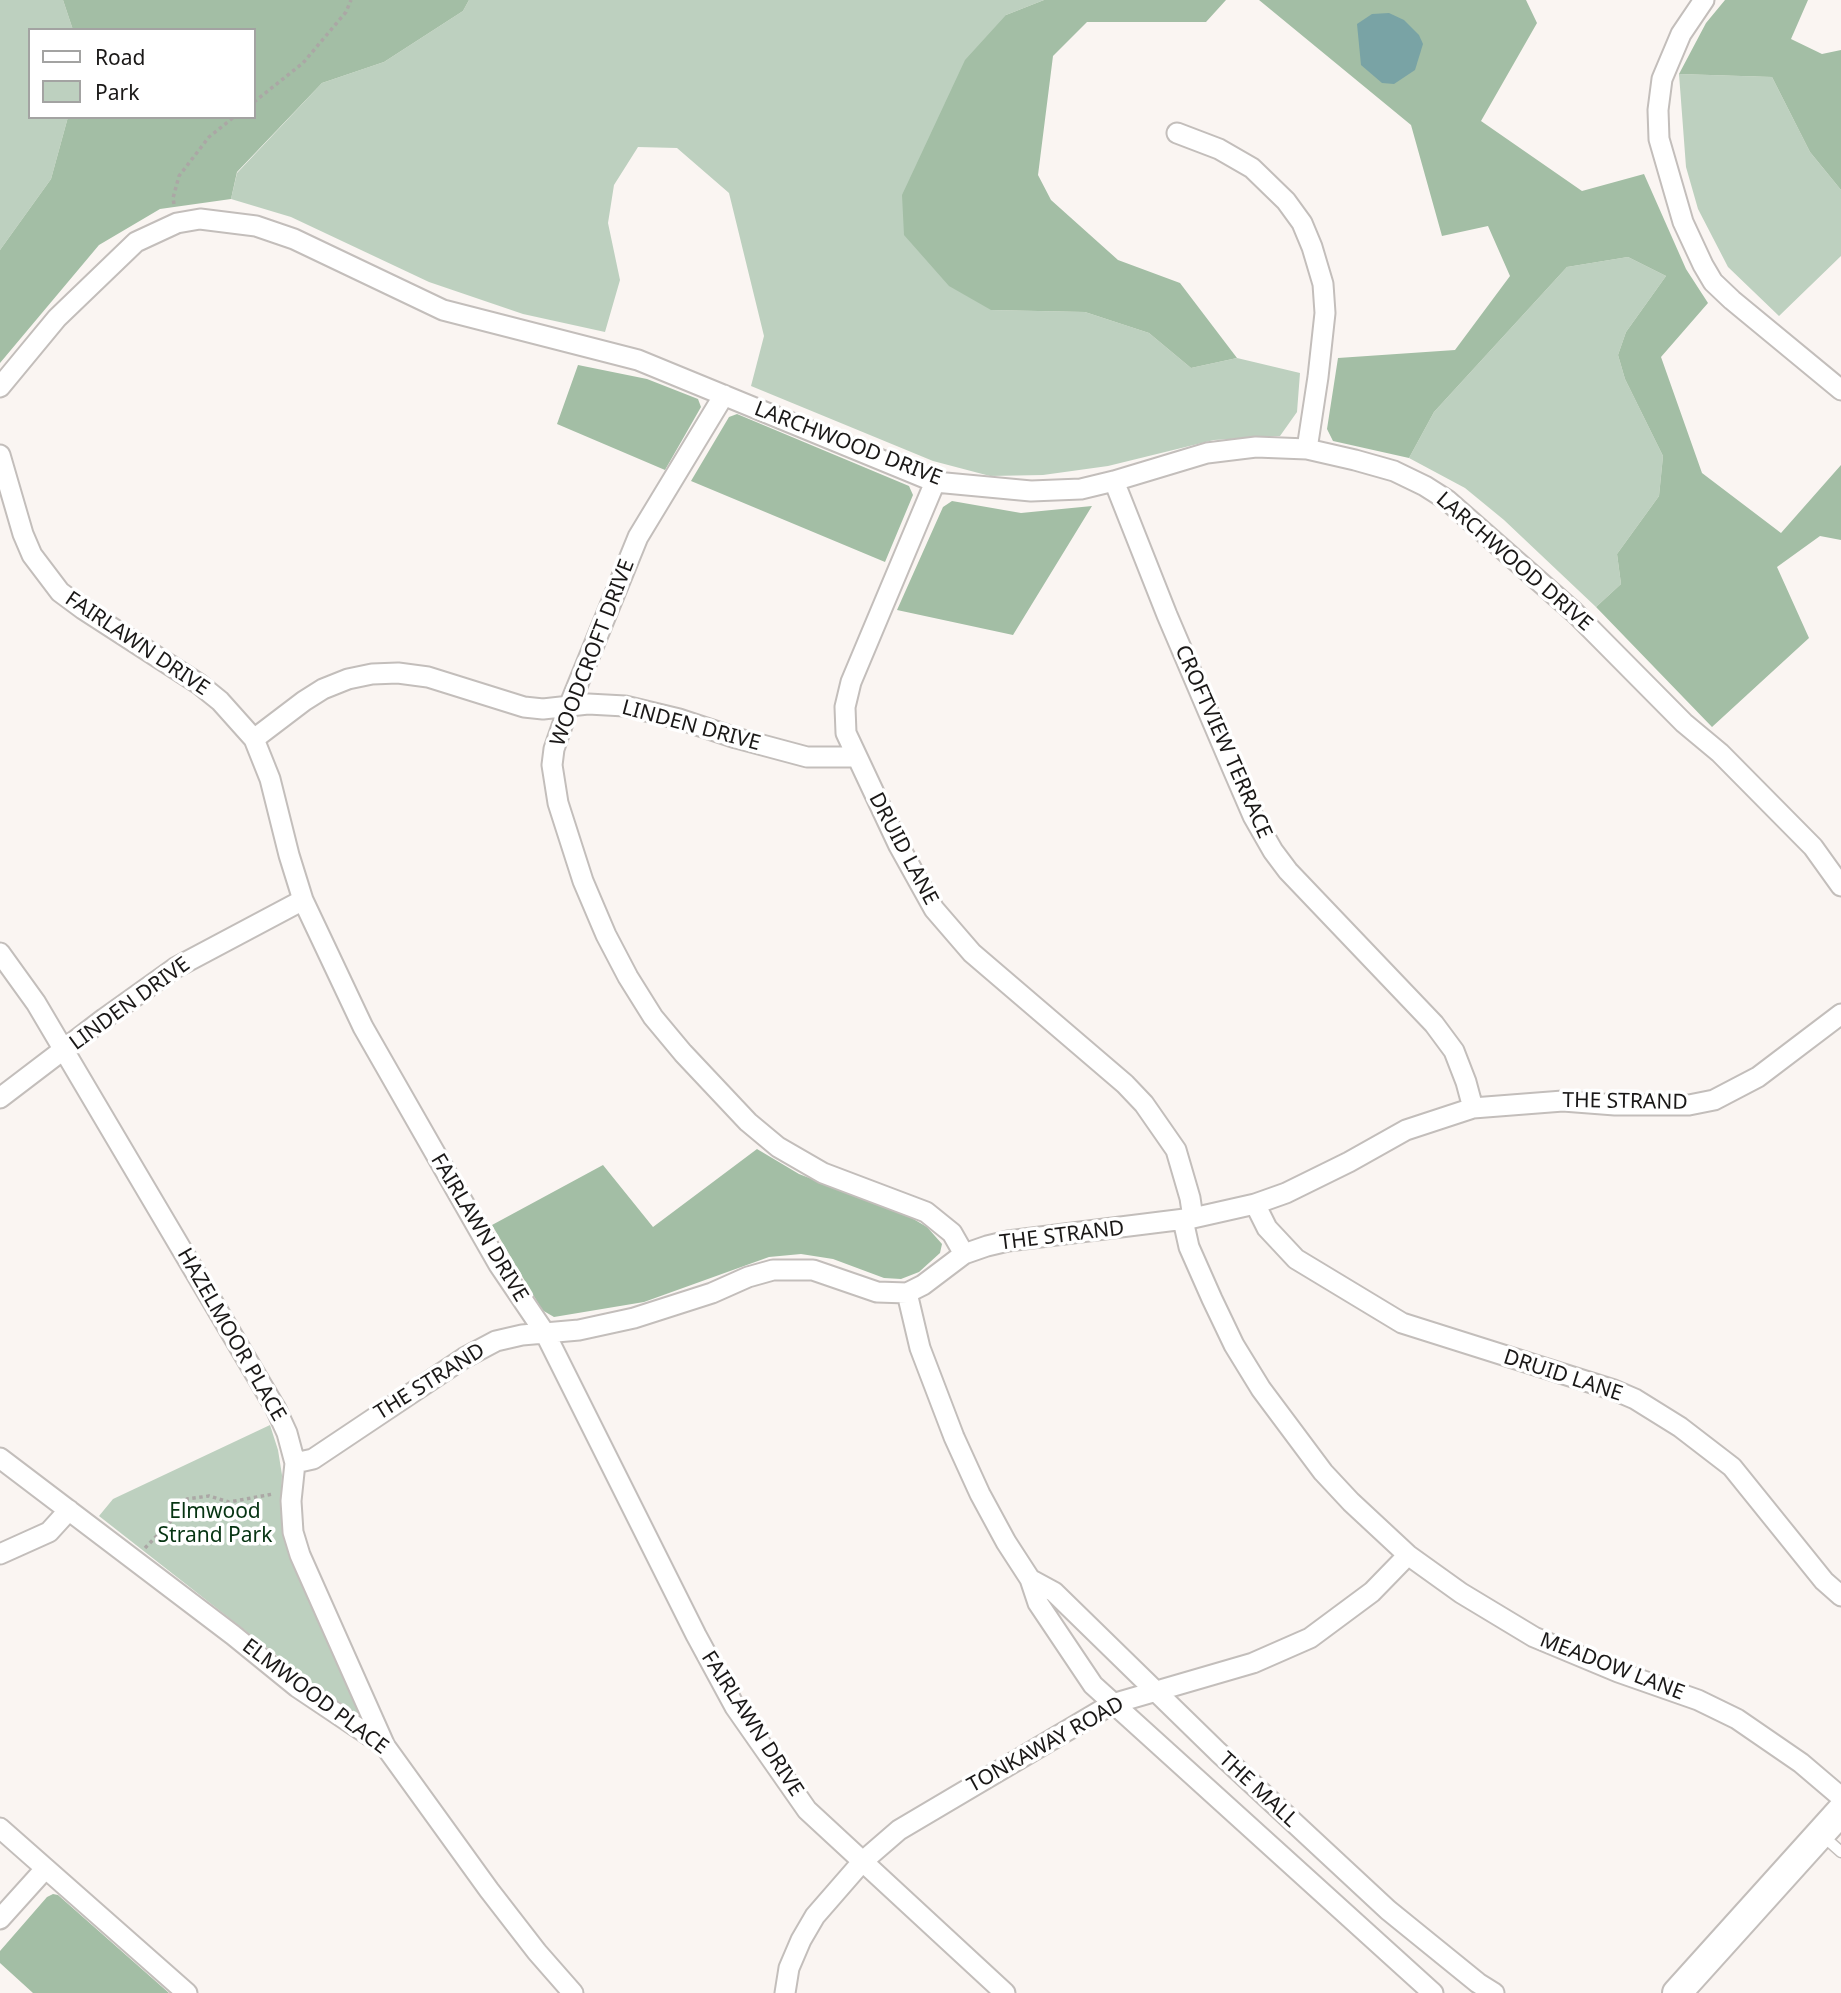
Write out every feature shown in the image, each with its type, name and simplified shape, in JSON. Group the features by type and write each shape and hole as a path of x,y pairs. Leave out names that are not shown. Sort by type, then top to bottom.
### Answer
{"main road":[{"path":"1690,1989 1831,1843 1841,1811"}],"street":[{"path":"1704,0 1681,34 1662,79 1658,110 1659,139 1683,222 1713,282 1841,390"},
{"path":"1177,134 1219,149 1252,168 1286,201 1307,235 1323,284 1325,313 1307,449"},
{"name":"LARCHWOOD DRIVE","path":"177,223 201,219 256,226 294,239 443,310 638,360 935,482 1031,491 1081,489 1207,453 1256,447 1307,449 1394,471 1447,500 1574,612 1684,723 1720,753 1812,847 1841,886"},
{"path":"0,387 57,318 115,261 136,242 177,223"},
{"name":"WOODCROFT DRIVE","path":"724,395 638,537 569,706 554,750 552,765 558,803 583,881 606,935 653,1017 692,1063 761,1133 800,1161 823,1173 926,1212 952,1233 964,1254"},
{"name":"FAIRLAWN DRIVE","path":"0,455 23,534 32,555 60,592 200,684 220,701 254,739 270,779 303,900 363,1027 499,1265 545,1332 696,1635 735,1707 807,1810 1005,1993"},
{"name":"CROFTVIEW TERRACE","path":"1114,481 1234,772 1253,816 1273,851 1288,871 1434,1024 1454,1051 1473,1108"},
{"name":"DRUID LANE","path":"935,482 851,682 845,707 846,733 920,885 950,929 972,953 1125,1084 1159,1123 1176,1150 1190,1198 1188,1219"},
{"name":"LINDEN DRIVE","path":"254,739 323,689 348,679 372,674 398,673 428,677 524,707 543,709 588,704 625,706 807,757 857,757"},
{"name":"LINDEN DRIVE","path":"0,1098 175,968 303,900"},
{"name":"HAZELMOOR PLACE","path":"0,953 36,1003 270,1398 286,1433 295,1464 292,1488 293,1532 300,1555 385,1746"},
{"name":"THE STRAND","path":"295,1464 313,1459 464,1358 496,1341 545,1332 579,1330 634,1318 772,1270 813,1270 877,1292 907,1293 923,1285 964,1254 1008,1241 1188,1219 1286,1193 1406,1130 1473,1108 1563,1101 1615,1105 1689,1105 1714,1100 1758,1077 1841,1014"},
{"name":"DRUID LANE","path":"1255,1203 1267,1228 1296,1259 1402,1323 1614,1390 1635,1399 1680,1427 1732,1466 1824,1581 1841,1596"},
{"name":"MEADOW LANE","path":"1188,1219 1189,1247 1234,1345 1261,1389 1323,1472 1408,1555 1461,1593 1534,1637 1596,1664 1698,1700 1737,1719 1801,1763 1841,1797"},
{"name":"THE MALL","path":"907,1293 920,1348 954,1437 980,1494 1030,1579 1038,1603 1093,1685 1433,1993"},
{"name":"ELMWOOD PLACE","path":"0,1458 297,1687 385,1746 489,1890 573,1993"},
{"path":"0,1554 49,1532 69,1510"},
{"name":"TONKAWAY ROAD","path":"785,1993 789,1968 808,1928 862,1861 899,1830 1112,1704 1252,1663 1310,1638 1372,1592 1408,1555"},
{"name":"THE MALL","path":"1030,1579 1054,1592 1388,1910 1494,1993"},
{"path":"0,1828 187,1993"},
{"path":"0,1919 45,1869"}],"path":[{"path":"256,100 303,63 346,12 351,0"},
{"path":"177,223 173,198 179,176 209,137 232,119"},
{"path":"134,1559 170,1522 187,1499 209,1496 229,1502 260,1498 292,1488"}],"green space":[{"path":"0,0 63,0 72,28 28,28 28,119 67,119 51,179 0,250"},
{"path":"63,0 469,0 463,11 384,62 322,83 237,172 231,199 160,209 99,245 0,363 0,250 51,179 67,119 256,119 256,28 72,28"},
{"path":"469,0 1044,0 1006,15 991,310 1085,312 1149,333 1191,368 1237,358 1300,373 1297,412 1280,436 1214,440 1108,466 1043,475 990,476 933,461 751,386 764,336 729,193 677,148 638,147 614,185 608,223 620,280 605,332 523,314 429,282 291,217 231,199 237,173 322,83 384,62 463,11"},
{"path":"1044,0 1226,0 1206,22 1087,22 1053,56 1038,175 1051,200 1118,260 1180,283 1237,358 1191,368 1149,333 1085,312 991,310 949,286 904,235 902,195 965,60 1006,15"},
{"path":"1259,0 1526,0 1537,23 1481,121 1582,191 1644,174 1686,269 1708,303 1661,357 1702,473 1781,533 1841,465 1841,540 1820,536 1777,567 1809,638 1712,727 1596,607 1621,584 1617,554 1659,496 1663,456 1625,379 1618,355 1626,332 1666,276 1628,257 1567,267 1434,412 1409,458 1333,441 1327,429 1338,358 1455,350 1510,276 1488,226 1442,236 1411,125"},
{"path":"1725,0 1808,0 1791,39 1822,54 1841,50 1841,190 1810,152 1772,77 1679,74 1706,23"},
{"path":"1679,74 1772,77 1810,152 1841,190 1841,256 1779,316 1728,267 1698,209 1686,167"},
{"path":"1628,257 1666,276 1626,332 1618,355 1625,379 1663,456 1659,496 1617,554 1621,584 1596,607 1504,520 1465,488 1409,458 1434,412 1567,267"},
{"path":"578,365 647,379 698,399 701,407 665,470 557,424"},
{"path":"737,414 909,486 913,495 885,562 691,481 729,417"},
{"path":"952,501 1021,513 1092,506 1013,635 897,610 943,507"},
{"path":"757,1149 799,1174 910,1217 927,1227 942,1244 940,1253 919,1272 901,1279 884,1278 833,1259 801,1254 769,1257 644,1302 554,1317 542,1310 492,1225 603,1165 653,1227"},
{"name":"Elmwood Strand Park","path":"270,1425 282,1475 283,1536 363,1715 361,1719 99,1516 113,1499"},
{"path":"58,1895 169,1993 33,1993 0,1963 0,1951 47,1897"}],"water":[{"path":"1389,13 1404,20 1419,35 1423,44 1415,70 1394,84 1382,83 1361,65 1357,24 1372,14"}]}
